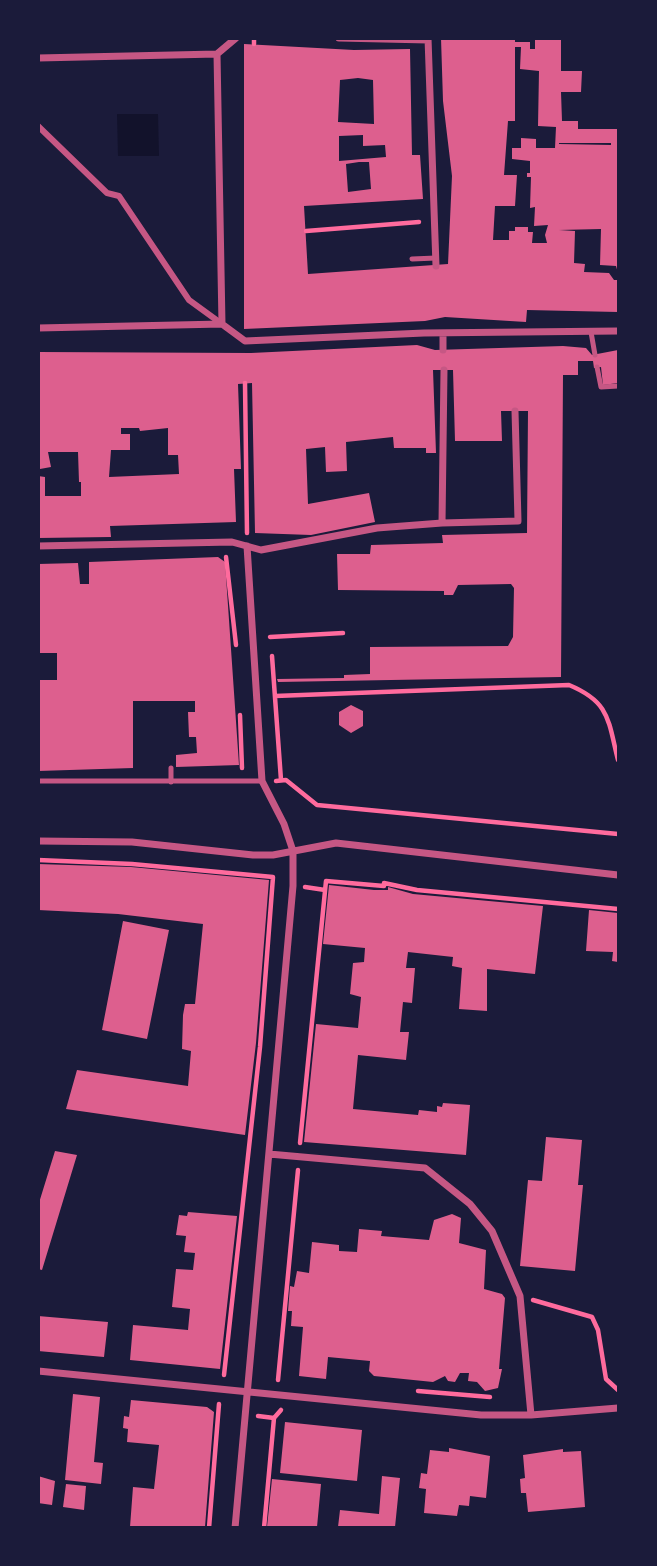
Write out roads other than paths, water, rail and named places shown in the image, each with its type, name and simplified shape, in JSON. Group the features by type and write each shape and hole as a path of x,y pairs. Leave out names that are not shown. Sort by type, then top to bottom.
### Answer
{"street":[{"path":"38,58 217,54 236,38"},
{"path":"339,38 428,39 436,262"},
{"path":"217,54 222,324"},
{"path":"38,126 107,193 119,195 190,300 245,341 443,333 618,331"},
{"path":"38,328 222,324"},
{"path":"443,333 443,349"},
{"path":"442,523 444,370"},
{"path":"38,546 232,542 261,550 377,528 518,521 515,411"},
{"path":"235,1528 293,886 293,851 284,824 262,782 247,546"},
{"path":"38,841 132,842 253,855 336,843 618,875"},
{"path":"269,1154 425,1168 470,1204 492,1231 520,1296 531,1415"},
{"path":"38,1371 481,1415 531,1415 618,1408"}],"lane":[{"path":"412,259 436,262"},
{"path":"591,332 595,355"},
{"path":"597,367 601,387 618,386"},
{"path":"171,768 171,782"},
{"path":"38,781 262,782"}]}
